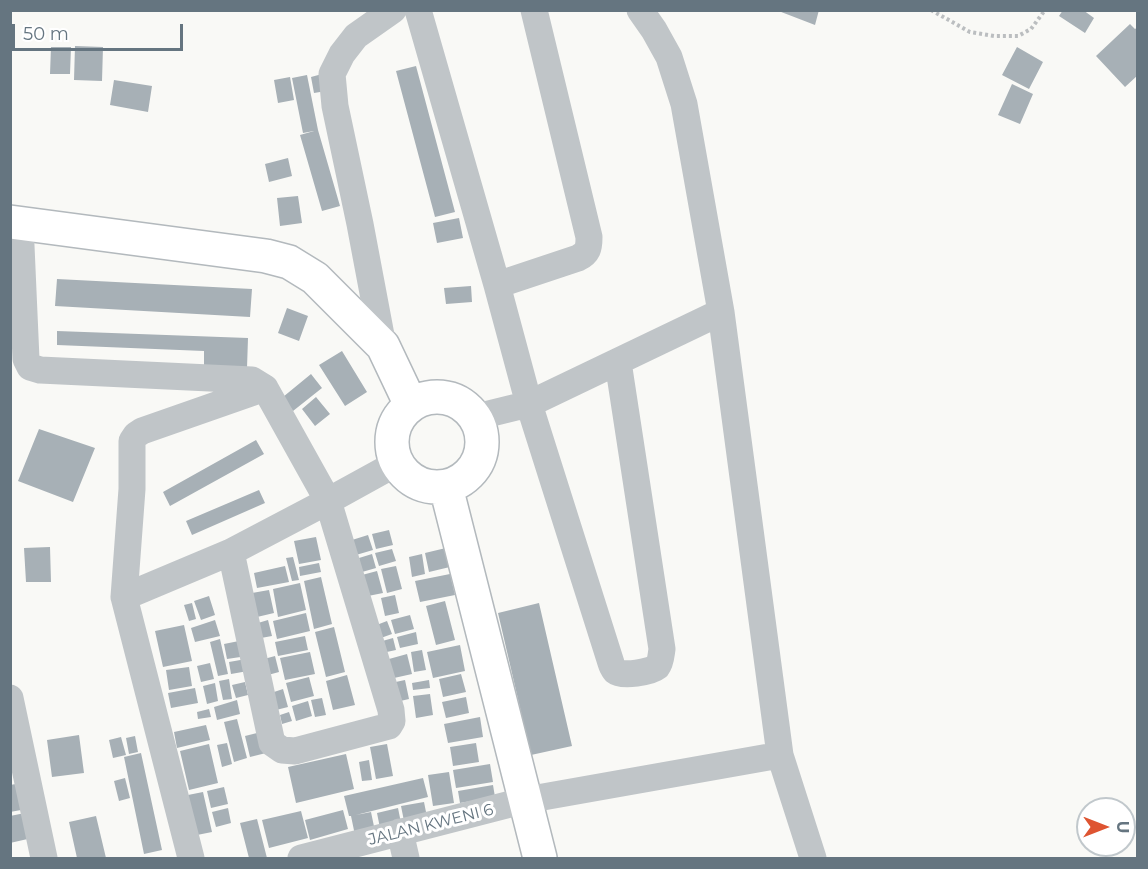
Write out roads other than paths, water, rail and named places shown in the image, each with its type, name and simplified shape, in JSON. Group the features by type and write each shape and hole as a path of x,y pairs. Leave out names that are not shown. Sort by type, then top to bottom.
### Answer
{"street":[{"path":"393,10 356,36 342,54 332,74 335,106 383,346 411,405"},
{"path":"418,10 530,404 611,663 615,671 621,674 647,672 655,669 661,661 662,649 618,362"},
{"path":"497,285 578,258 586,254 589,248 589,237 534,10"},
{"path":"640,10 669,57 684,104 721,312 780,755 813,858"},
{"path":"231,552 272,743 282,750 295,751 389,726 392,721 391,710 328,501 265,388 252,380 40,370 30,367 26,359 15,223 266,256 289,262 315,278 383,346"},
{"path":"476,417 530,404 721,312"},
{"path":"191,858 123,597 132,489 132,441 142,431 265,388"},
{"path":"428,397 446,397 463,404 476,417 482,438 479,460 466,477 446,487 431,487 417,483 406,475 397,463 392,447 393,431 400,416 411,405 428,397"},
{"path":"123,597 231,552 397,463"},
{"path":"446,487 540,858"},
{"path":"10,698 44,858"},
{"name":"JALAN KWENI 6","path":"301,858 526,800 780,755"},
{"path":"400,832 406,858"}]}
